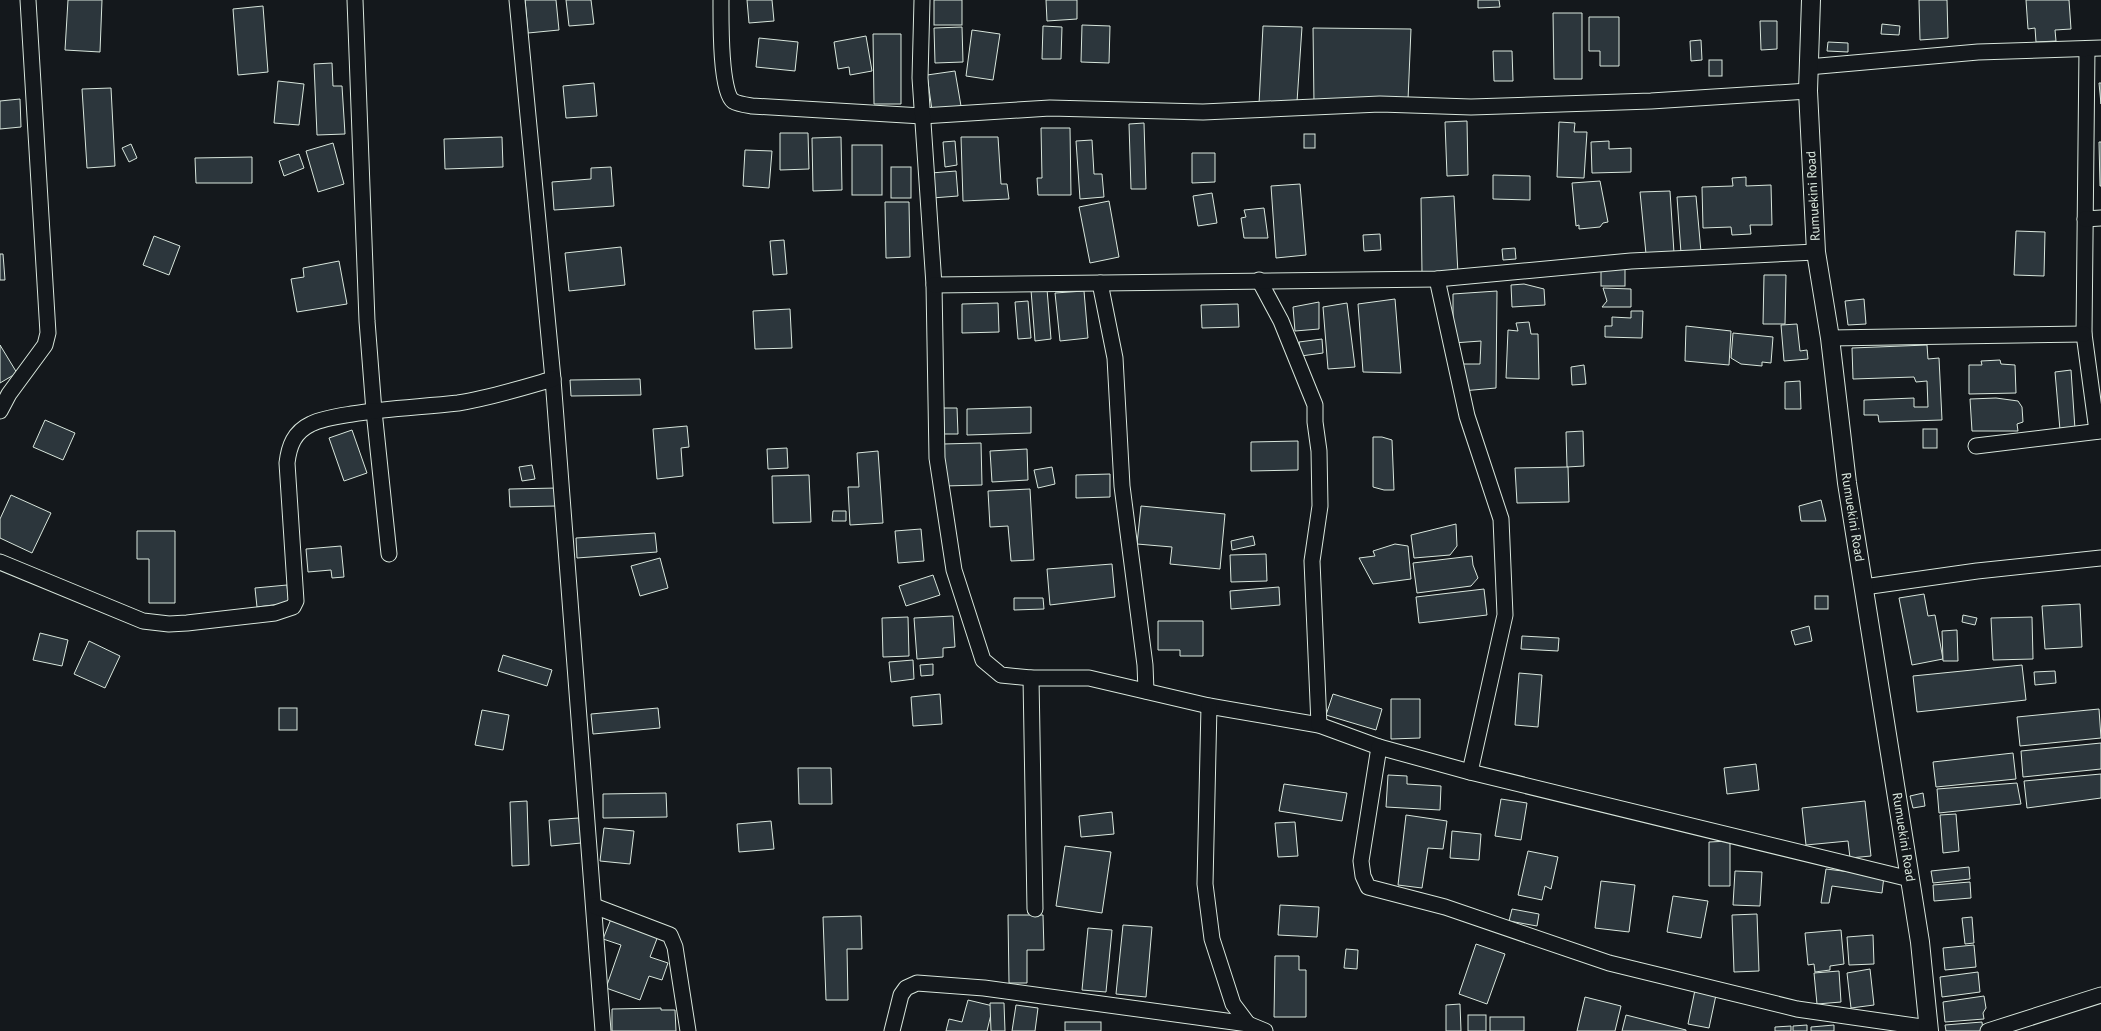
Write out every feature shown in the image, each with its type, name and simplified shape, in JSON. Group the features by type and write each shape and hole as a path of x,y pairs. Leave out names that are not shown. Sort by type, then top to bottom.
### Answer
{"street":[{"path":"0,411 9,394 45,345 48,333 28,0"},
{"path":"355,0 367,321 374,411 389,554"},
{"path":"517,0 553,379 603,1031"},
{"path":"721,0 724,73 728,94 734,102 752,106 922,116 1050,108 1203,112 1380,104 1471,107 1651,101 1808,91"},
{"path":"922,0 920,78 934,286 937,458 954,570 983,660 1001,675 1031,678 1089,678 1209,706 1319,725 1379,747 1470,772 1910,879"},
{"name":"Rumuekini Road","path":"1811,0 1808,91 1816,252 1830,338 1847,483 1910,879 1929,1030"},
{"path":"1808,66 1978,52 2094,48 2086,219 2084,334 2099,431 1976,446"},
{"path":"2086,219 2101,218"},
{"path":"934,286 1259,280 1436,279 1631,261 1816,252"},
{"path":"1436,279 1467,416 1501,519 1504,615 1470,772"},
{"path":"1259,280 1280,320 1315,405 1314,422 1319,451 1320,506 1312,561 1319,725"},
{"path":"1100,283 1115,358 1122,486 1145,665 1146,691"},
{"path":"1830,338 2084,334"},
{"path":"0,562 143,621 169,624 186,623 275,613 288,609 294,607 296,601 287,463 288,450 293,439 298,433 311,424 334,417 459,402 496,395 553,379"},
{"path":"1864,587 1977,571 2101,558"},
{"path":"1031,678 1035,909"},
{"path":"1209,706 1206,884 1212,939 1233,1004 1248,1024"},
{"path":"1379,747 1361,861 1363,876 1368,887 1445,907 1609,963 1797,1009 1929,1030"},
{"path":"594,906 670,934 675,947 688,1031"},
{"path":"892,1031 901,995 906,988 917,983 984,988 1248,1024 1266,1031"},
{"path":"1988,1031 2101,995"}],"building":[{"path":"68,0 102,0 100,52 65,50"},
{"path":"525,0 556,0 559,30 528,33"},
{"path":"566,0 591,0 594,24 569,26"},
{"path":"747,0 772,0 774,21 749,23"},
{"path":"934,0 962,0 962,25 934,25"},
{"path":"1046,0 1077,0 1077,19 1047,21"},
{"path":"1478,0 1499,0 1500,7 1478,8"},
{"path":"1919,0 1947,0 1948,38 1920,40"},
{"path":"2026,0 2069,0 2071,29 2055,30 2056,41 2036,42 2035,28 2028,29"},
{"path":"263,6 268,72 238,75 233,9"},
{"path":"1553,13 1582,13 1582,79 1554,79"},
{"path":"1589,17 1619,17 1619,66 1600,66 1600,51 1589,51"},
{"path":"1760,21 1777,21 1777,49 1761,50"},
{"path":"1882,24 1900,26 1899,35 1881,34"},
{"path":"1082,25 1110,26 1109,63 1081,62"},
{"path":"1043,26 1062,27 1061,59 1042,59"},
{"path":"1263,26 1302,27 1297,102 1259,104"},
{"path":"962,27 963,62 935,63 934,28"},
{"path":"1313,28 1411,29 1408,100 1314,104"},
{"path":"972,30 1000,34 993,80 966,76"},
{"path":"873,34 901,34 901,104 874,104"},
{"path":"866,36 872,71 850,75 849,67 838,69 834,42"},
{"path":"759,38 798,42 795,71 756,67"},
{"path":"1701,40 1702,60 1691,61 1690,41"},
{"path":"1828,42 1848,43 1848,52 1827,51"},
{"path":"1493,51 1512,51 1513,81 1494,81"},
{"path":"1709,60 1722,60 1722,76 1709,76"},
{"path":"332,63 333,86 342,86 345,134 317,135 314,64"},
{"path":"955,71 961,106 932,110 927,75"},
{"path":"278,81 304,84 299,125 274,123"},
{"path":"594,83 597,116 566,118 563,86"},
{"path":"2099,83 2101,83 2101,104"},
{"path":"111,88 115,166 87,168 82,89"},
{"path":"20,99 21,127 0,129 0,101"},
{"path":"1467,121 1468,175 1447,176 1445,122"},
{"path":"1559,122 1575,123 1574,132 1587,132 1584,178 1557,177"},
{"path":"1144,123 1146,189 1131,189 1129,124"},
{"path":"1041,128 1070,128 1071,195 1038,195 1037,178 1042,178"},
{"path":"780,133 808,133 809,169 780,170"},
{"path":"1304,134 1315,134 1315,148 1304,148"},
{"path":"502,137 503,167 445,169 444,139"},
{"path":"841,137 842,190 813,191 812,138"},
{"path":"961,137 998,137 1001,184 1007,184 1009,199 963,201"},
{"path":"1092,140 1094,174 1102,174 1104,197 1080,199 1076,141"},
{"path":"955,141 957,165 945,167 943,142"},
{"path":"1609,141 1609,149 1631,148 1631,172 1592,173 1591,142"},
{"path":"2099,142 2101,142 2101,186 2100,186"},
{"path":"333,143 344,184 318,192 306,151"},
{"path":"131,144 137,158 129,162 122,148"},
{"path":"852,145 882,145 882,195 852,195"},
{"path":"745,150 772,151 769,188 743,186"},
{"path":"1192,153 1215,153 1215,182 1192,183"},
{"path":"299,154 304,168 284,176 279,161"},
{"path":"252,157 252,183 196,183 195,158"},
{"path":"611,167 614,206 554,210 552,182 591,179 591,168"},
{"path":"891,167 911,167 911,198 891,198"},
{"path":"956,171 958,196 932,198 931,173"},
{"path":"1493,175 1530,176 1530,200 1493,199"},
{"path":"1746,177 1746,186 1771,185 1772,225 1750,225 1751,234 1732,235 1731,227 1703,228 1702,187 1733,186 1732,178"},
{"path":"1600,181 1608,222 1603,223 1600,227 1579,229 1579,225 1576,226 1572,183"},
{"path":"1300,184 1306,255 1276,258 1271,186"},
{"path":"1670,191 1674,253 1646,254 1640,192"},
{"path":"1212,193 1217,223 1198,226 1193,196"},
{"path":"1454,196 1458,274 1422,274 1421,198"},
{"path":"1696,196 1701,252 1681,253 1677,197"},
{"path":"1109,201 1119,257 1090,263 1079,207"},
{"path":"885,202 909,202 910,257 886,258"},
{"path":"1264,208 1268,238 1244,238 1241,218 1246,217 1244,210"},
{"path":"2016,231 2045,232 2044,276 2014,275"},
{"path":"1380,234 1381,250 1364,251 1363,235"},
{"path":"154,236 180,246 169,275 143,265"},
{"path":"784,240 787,274 773,275 770,241"},
{"path":"621,247 625,285 569,291 565,253"},
{"path":"1515,248 1516,259 1503,260 1502,249"},
{"path":"0,254 3,254 5,280 0,280"},
{"path":"339,261 347,304 297,312 291,279 304,277 303,268"},
{"path":"1601,268 1625,268 1625,286 1601,286"},
{"path":"1764,275 1786,275 1785,324 1763,324"},
{"path":"1524,284 1544,289 1545,305 1512,307 1511,285"},
{"path":"1603,288 1631,289 1631,307 1602,307 1607,301"},
{"path":"1047,289 1051,339 1035,341 1031,290"},
{"path":"1084,291 1088,338 1060,341 1055,293"},
{"path":"1497,291 1496,388 1462,391 1462,364 1480,364 1481,341 1453,343 1453,294"},
{"path":"1395,299 1401,373 1363,372 1358,304"},
{"path":"1864,299 1866,324 1848,325 1845,301"},
{"path":"1028,301 1031,338 1018,339 1015,302"},
{"path":"1319,302 1319,329 1295,331 1293,307"},
{"path":"998,303 999,332 962,333 962,304"},
{"path":"1347,303 1355,367 1328,369 1323,307"},
{"path":"1238,304 1239,327 1202,328 1201,305"},
{"path":"790,309 792,348 755,349 753,311"},
{"path":"1631,311 1643,311 1642,338 1605,337 1605,326 1612,326 1612,317 1631,318"},
{"path":"1529,322 1531,334 1538,334 1539,379 1506,378 1508,330 1518,331 1516,323"},
{"path":"1797,324 1800,351 1807,350 1808,359 1784,361 1781,325"},
{"path":"1686,326 1731,331 1729,365 1685,361"},
{"path":"1733,333 1773,337 1771,363 1762,362 1762,366 1741,364 1731,358"},
{"path":"1322,339 1323,353 1301,356 1299,342"},
{"path":"0,345 17,373 0,383"},
{"path":"1927,345 1928,359 1939,358 1942,420 1879,422 1878,415 1864,415 1864,400 1914,398 1914,407 1928,407 1927,381 1916,382 1914,377 1853,379 1852,348"},
{"path":"2000,360 2001,364 2015,365 2016,393 1969,394 1969,365 1982,365 1981,361"},
{"path":"1584,365 1586,384 1572,385 1571,367"},
{"path":"2071,370 2075,429 2060,430 2055,372"},
{"path":"640,379 641,395 571,396 570,380"},
{"path":"1800,381 1801,409 1785,409 1785,382"},
{"path":"1996,398 2018,401 2022,407 2023,422 2017,424 2018,431 1972,431 1970,399"},
{"path":"1031,407 1031,433 967,435 967,409"},
{"path":"943,408 957,408 958,434 944,434"},
{"path":"45,420 75,433 63,460 33,447"},
{"path":"687,426 689,447 681,448 683,476 657,479 653,429"},
{"path":"1923,429 1937,429 1937,448 1923,448"},
{"path":"352,430 367,473 344,481 329,438"},
{"path":"1583,431 1584,466 1567,467 1566,432"},
{"path":"1373,437 1382,437 1392,440 1394,490 1384,490 1373,487"},
{"path":"1298,441 1298,470 1251,471 1251,442"},
{"path":"981,443 982,485 944,486 943,444"},
{"path":"787,448 788,468 768,469 767,449"},
{"path":"1027,449 1028,480 992,482 990,451"},
{"path":"878,451 883,523 850,525 848,487 859,487 857,453"},
{"path":"532,465 535,479 522,481 519,467"},
{"path":"1052,467 1055,484 1038,488 1034,470"},
{"path":"1568,467 1569,502 1517,503 1515,468"},
{"path":"1110,474 1110,497 1076,498 1076,475"},
{"path":"809,475 811,522 773,523 772,476"},
{"path":"557,488 557,506 510,507 509,489"},
{"path":"1030,489 1034,560 1011,561 1008,526 990,527 988,491"},
{"path":"11,495 51,513 32,553 0,538 0,519"},
{"path":"1821,500 1826,521 1801,521 1799,506"},
{"path":"1141,506 1225,514 1220,569 1170,564 1172,547 1137,544"},
{"path":"833,511 846,511 846,521 832,521"},
{"path":"1456,524 1457,546 1450,555 1414,558 1411,535"},
{"path":"921,529 924,561 898,563 895,531"},
{"path":"137,531 175,531 175,603 149,603 149,559 137,559"},
{"path":"655,533 657,552 577,558 576,538"},
{"path":"1253,536 1255,545 1232,550 1231,541"},
{"path":"1395,544 1408,546 1411,579 1373,584 1359,558 1375,556 1373,551"},
{"path":"341,546 344,577 332,578 331,570 308,572 306,549"},
{"path":"1266,554 1267,581 1231,582 1230,555"},
{"path":"1472,556 1473,565 1478,578 1471,586 1417,593 1413,563"},
{"path":"660,558 668,588 640,596 631,566"},
{"path":"1112,564 1115,597 1050,605 1047,569"},
{"path":"933,575 940,595 906,606 899,586"},
{"path":"287,585 289,603 257,607 255,588"},
{"path":"1279,587 1280,605 1231,609 1230,591"},
{"path":"1484,589 1487,615 1419,623 1416,597"},
{"path":"1924,594 1928,616 1935,615 1943,659 1912,665 1899,598"},
{"path":"1815,596 1828,596 1828,609 1815,609"},
{"path":"1014,598 1043,598 1044,609 1014,610"},
{"path":"2080,604 2082,647 2045,649 2042,606"},
{"path":"1963,615 1977,618 1975,625 1962,622"},
{"path":"953,616 955,647 943,648 943,657 917,659 914,618"},
{"path":"908,617 909,656 883,657 882,618"},
{"path":"2032,617 2033,659 1993,660 1991,618"},
{"path":"1158,621 1203,621 1203,656 1180,656 1180,650 1158,650"},
{"path":"1809,626 1812,641 1795,645 1791,631"},
{"path":"1957,630 1958,661 1943,661 1942,631"},
{"path":"40,633 68,640 62,666 33,660"},
{"path":"1522,636 1559,638 1558,651 1521,649"},
{"path":"89,641 120,656 105,688 74,674"},
{"path":"503,655 552,670 547,686 498,671"},
{"path":"913,660 914,679 891,682 889,662"},
{"path":"933,664 933,675 921,676 920,665"},
{"path":"2022,665 2026,700 1917,712 1913,676"},
{"path":"2055,671 2056,683 2035,685 2034,672"},
{"path":"1519,673 1542,675 1538,727 1515,725"},
{"path":"940,694 942,724 913,726 911,697"},
{"path":"1333,694 1382,709 1376,730 1326,715"},
{"path":"1391,699 1420,699 1420,738 1391,739"},
{"path":"279,708 297,708 297,730 279,730"},
{"path":"658,708 660,728 593,734 591,714"},
{"path":"2099,709 2101,738 2020,746 2017,717"},
{"path":"482,710 509,715 503,750 475,745"},
{"path":"2101,743 2101,769 2023,777 2021,751"},
{"path":"2013,753 2016,779 1936,787 1933,762"},
{"path":"1756,764 1759,790 1727,794 1724,768"},
{"path":"798,768 831,768 832,804 799,804"},
{"path":"2101,774 2101,798 2027,808 2024,781"},
{"path":"1388,775 1407,776 1407,784 1441,786 1440,810 1386,807"},
{"path":"2017,783 2021,804 1939,813 1937,789"},
{"path":"1284,784 1347,793 1342,821 1279,811"},
{"path":"666,793 667,817 603,818 603,794"},
{"path":"1923,793 1925,806 1913,808 1910,796"},
{"path":"1501,799 1527,803 1521,840 1495,836"},
{"path":"527,801 529,865 512,866 510,802"},
{"path":"1865,801 1871,856 1850,858 1848,841 1806,845 1802,808"},
{"path":"1112,812 1114,834 1081,837 1079,816"},
{"path":"1956,814 1959,851 1943,853 1940,815"},
{"path":"1406,815 1447,821 1443,849 1428,848 1422,888 1398,885"},
{"path":"579,818 581,843 551,846 549,820"},
{"path":"771,821 774,849 739,852 737,824"},
{"path":"1295,822 1298,856 1278,857 1275,823"},
{"path":"604,828 634,831 630,864 600,861"},
{"path":"1452,831 1481,834 1479,860 1450,858"},
{"path":"1730,841 1730,886 1709,886 1709,842"},
{"path":"1065,846 1111,852 1102,913 1056,906"},
{"path":"1528,851 1558,857 1551,889 1545,886 1542,900 1518,895"},
{"path":"1969,867 1970,879 1933,883 1931,871"},
{"path":"1826,869 1884,876 1882,893 1832,886 1829,903 1821,903"},
{"path":"1735,871 1762,872 1760,906 1733,905"},
{"path":"1601,881 1635,885 1629,932 1595,928"},
{"path":"1970,882 1971,898 1934,901 1933,885"},
{"path":"1673,896 1708,901 1701,938 1667,932"},
{"path":"1280,905 1319,907 1317,937 1278,935"},
{"path":"1512,909 1539,914 1537,926 1509,921"},
{"path":"1757,914 1759,971 1734,972 1732,915"},
{"path":"1008,915 1043,915 1044,950 1027,950 1027,983 1009,983"},
{"path":"861,916 862,949 847,949 848,1000 826,1000 823,917"},
{"path":"1972,917 1974,943 1965,944 1962,918"},
{"path":"611,919 658,936 650,957 668,963 662,980 649,976 640,1000 606,988 621,945 603,939"},
{"path":"1123,925 1152,927 1146,997 1116,994"},
{"path":"1088,928 1112,930 1106,992 1082,990"},
{"path":"1841,930 1844,964 1830,966 1830,970 1815,972 1814,964 1808,965 1805,933"},
{"path":"1873,935 1874,964 1849,965 1847,937"},
{"path":"1476,944 1505,954 1487,1004 1459,994"},
{"path":"1974,945 1976,967 1945,970 1943,948"},
{"path":"1346,949 1358,950 1357,969 1344,968"},
{"path":"1275,956 1299,956 1299,970 1306,970 1306,1017 1274,1017"},
{"path":"1870,969 1874,1005 1851,1008 1847,973"},
{"path":"1839,971 1841,1002 1817,1004 1814,973"},
{"path":"1978,972 1980,992 1942,997 1940,977"},
{"path":"1695,990 1716,995 1709,1028 1688,1024"},
{"path":"1984,996 1986,1008 1983,1013 1984,1019 1945,1022 1943,1002"},
{"path":"1585,997 1621,1006 1615,1031 1577,1031"},
{"path":"968,1000 993,1006 987,1031 946,1031 949,1019 962,1022"},
{"path":"990,1003 1004,1003 1005,1031 991,1031"},
{"path":"1460,1004 1461,1031 1446,1031 1446,1005"},
{"path":"1016,1005 1038,1008 1035,1031 1012,1031"},
{"path":"661,1008 661,1010 675,1010 676,1031 612,1031 612,1009"},
{"path":"1468,1015 1486,1015 1486,1031 1468,1031"},
{"path":"1626,1015 1686,1030 1686,1031 1622,1031"},
{"path":"1490,1017 1524,1017 1524,1031 1490,1031"},
{"path":"1065,1022 1101,1022 1101,1031 1065,1031"},
{"path":"1982,1022 1983,1031 1946,1031 1945,1025"},
{"path":"1807,1025 1807,1031 1793,1031 1793,1026"},
{"path":"1834,1025 1834,1031 1811,1031 1811,1027"},
{"path":"1791,1026 1791,1031 1775,1031 1775,1027"}]}
